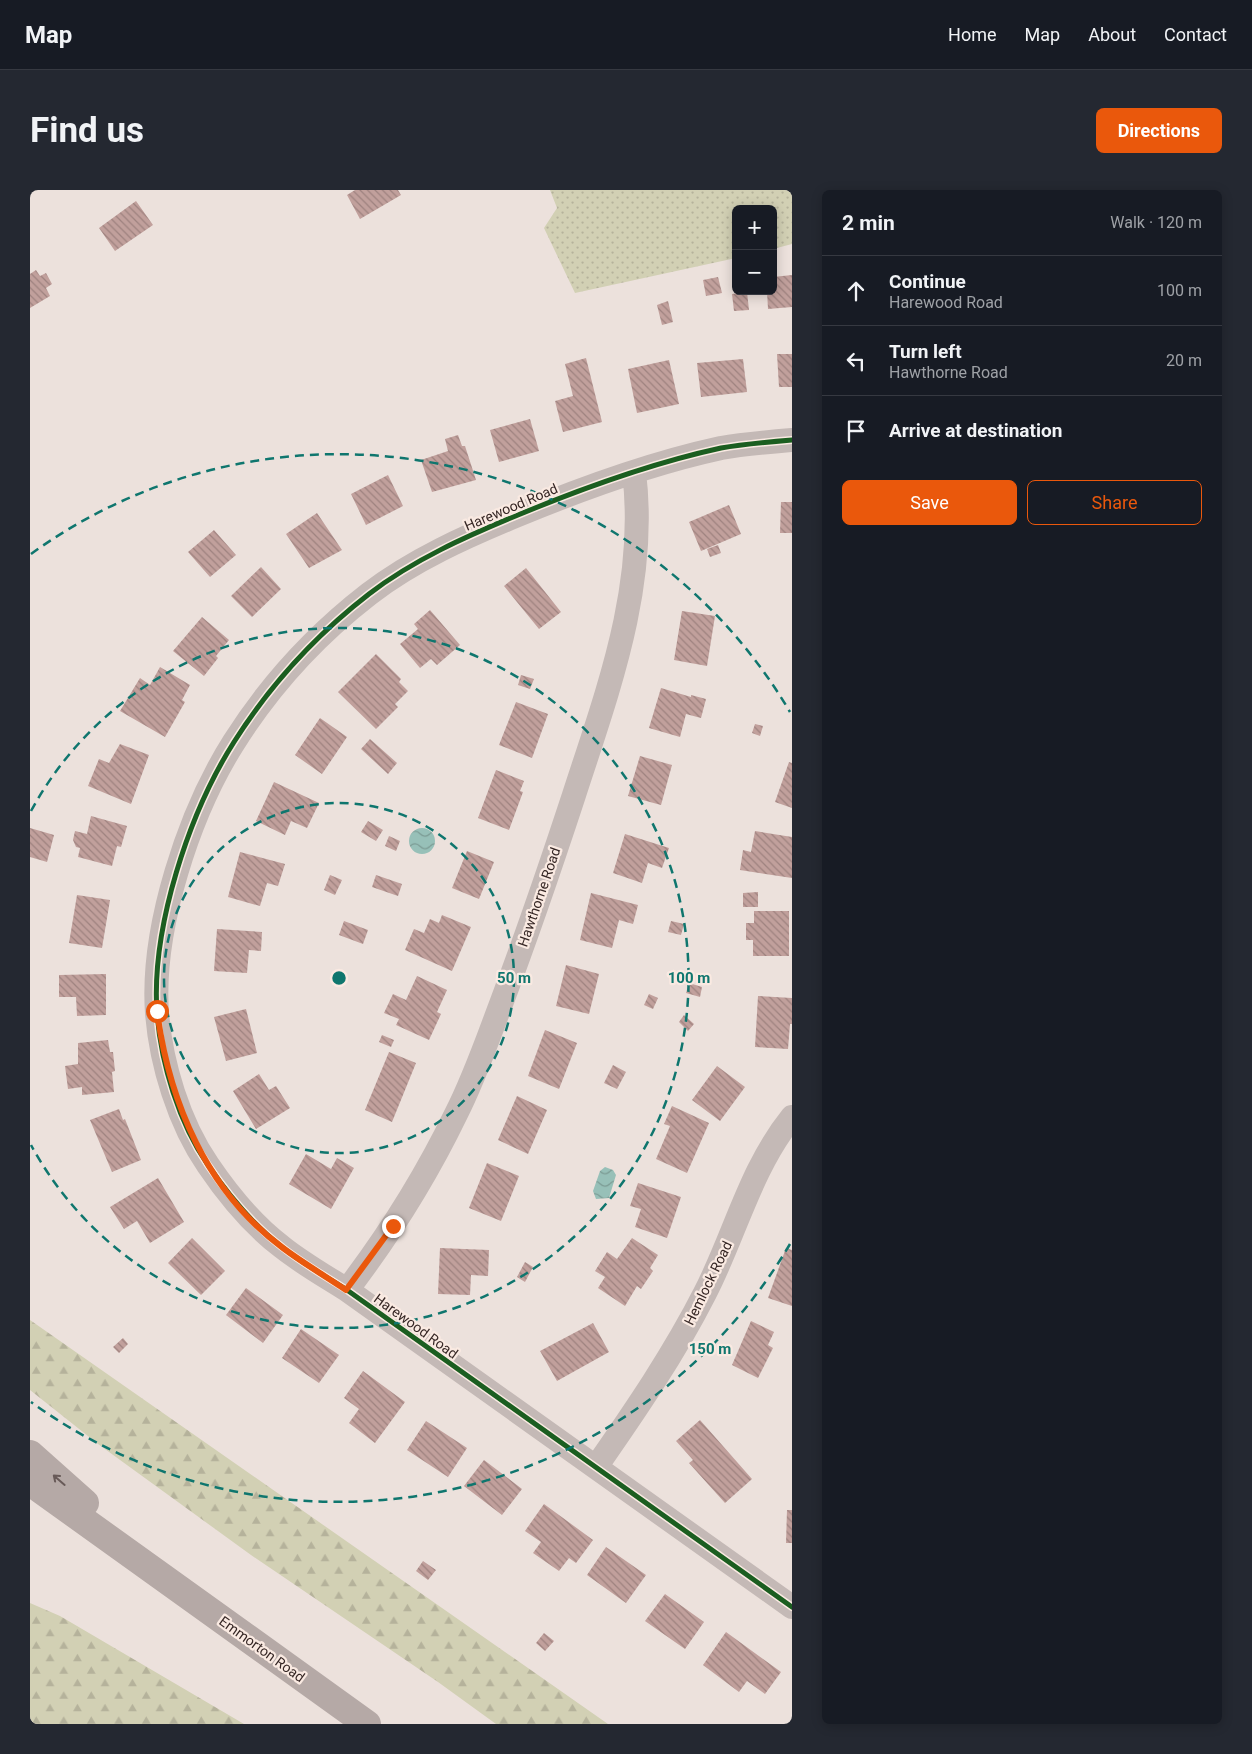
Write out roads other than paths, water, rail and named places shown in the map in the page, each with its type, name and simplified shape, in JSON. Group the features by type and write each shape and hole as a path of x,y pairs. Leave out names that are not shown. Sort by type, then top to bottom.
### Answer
{"main road":[{"name":"Emmorton Road","path":"30,1454 80,1498 158,1574"},
{"name":"Emmorton Road","path":"30,1482 367,1724"}],"street":[{"name":"Harewood Road","path":"792,440 725,448 634,472 555,500 473,533 412,566 371,592 334,624 292,665 263,701 234,742 208,789 188,836 173,886 158,970 157,1011 162,1049 186,1123 206,1162 226,1191 249,1217 282,1247 346,1290 792,1606"},
{"name":"Hawthorne Road","path":"346,1290 393,1226 457,1113 474,1074 537,905 612,677 628,617 634,581 636,534 634,472"},
{"name":"Hemlock Road","path":"596,1467 675,1349 713,1277 755,1176 774,1139 792,1117"}],"water":[{"path":"422,828 432,831 435,841 432,851 422,854 412,851 409,841 412,831"},
{"path":"605,1167 613,1170 616,1175 609,1198 596,1199 593,1191 600,1171"}]}
